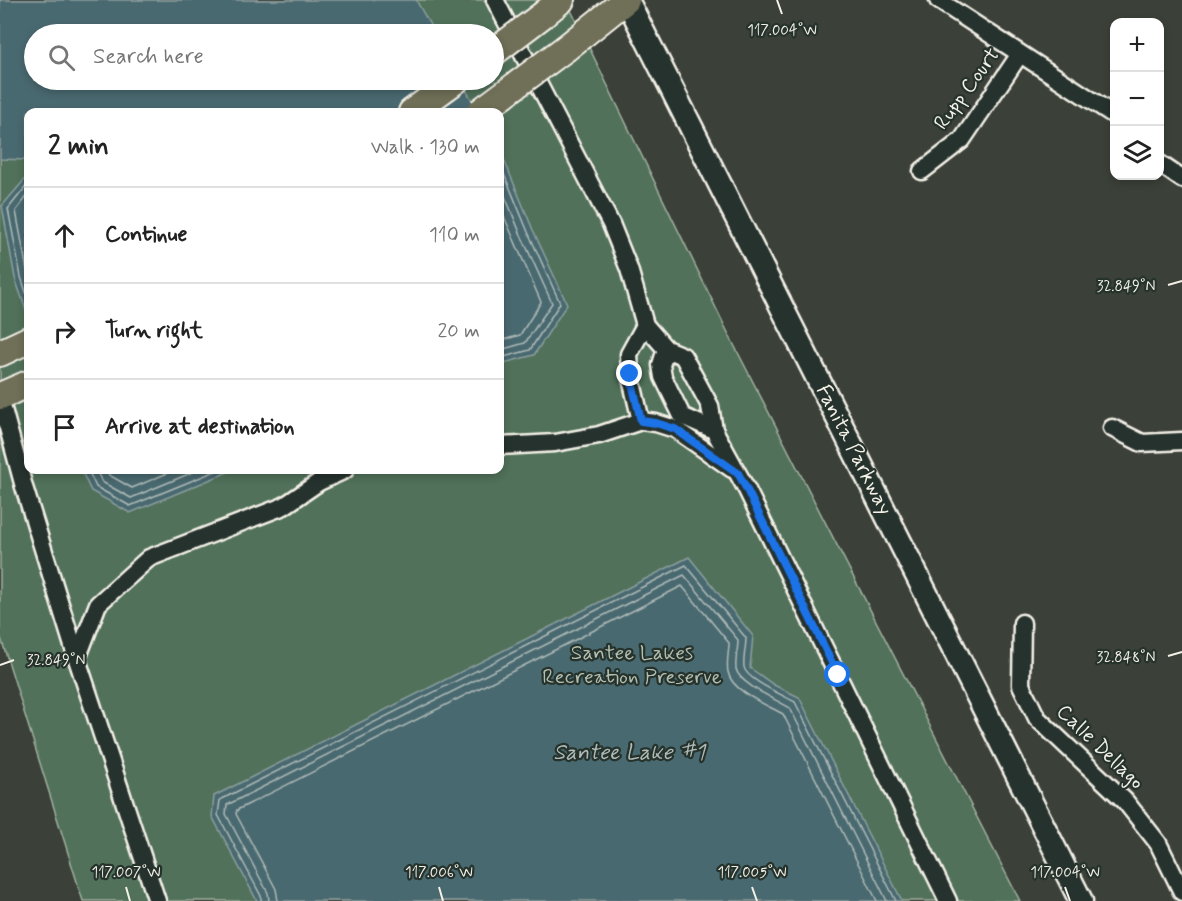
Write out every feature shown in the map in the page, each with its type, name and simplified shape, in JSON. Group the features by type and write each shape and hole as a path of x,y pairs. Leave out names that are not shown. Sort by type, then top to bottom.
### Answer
{"main road":[{"path":"485,108 626,0"},
{"path":"504,44 553,7"},
{"path":"418,108 442,90"},
{"path":"0,353 24,341"},
{"path":"0,397 24,386"}],"street":[{"path":"495,0 611,224 629,269 645,325 666,349 683,356 710,406 714,430 747,490 948,901"},
{"name":"Fanita Parkway","path":"626,0 1081,901"},
{"path":"938,0 1110,112"},
{"name":"Rupp Court","path":"922,171 963,140 1020,54"},
{"path":"1164,167 1182,179"},
{"path":"641,421 630,374 629,354 645,325"},
{"path":"666,349 661,366 663,377 682,416 714,430"},
{"path":"0,397 24,487 77,659 157,901"},
{"path":"504,446 555,443 600,435 641,421 675,429 738,473"},
{"path":"1112,428 1143,443 1182,441"},
{"path":"77,659 98,604 148,558 284,506 319,482 336,474"},
{"name":"Calle Dellago","path":"1022,623 1021,685 1037,718 1125,801 1158,843 1182,892"}],"green space":[{"name":"Santee Lakes Recreation Preserve","path":"0,0 566,0 732,341 1020,901 83,901 0,635"}],"water":[{"path":"0,0 416,0 429,24 24,24 24,90 466,90 477,108 24,108 24,160 0,159"},
{"path":"504,160 567,304 534,355 504,363"},
{"path":"24,180 24,304 15,278 2,206"},
{"path":"83,474 223,474 130,513 91,491"},
{"name":"Santee Lake #1","path":"689,557 753,636 750,668 774,685 799,697 902,901 257,901 212,816 214,796"}],"route":[{"path":"630,374 641,421 675,429 738,473 838,675"}]}
